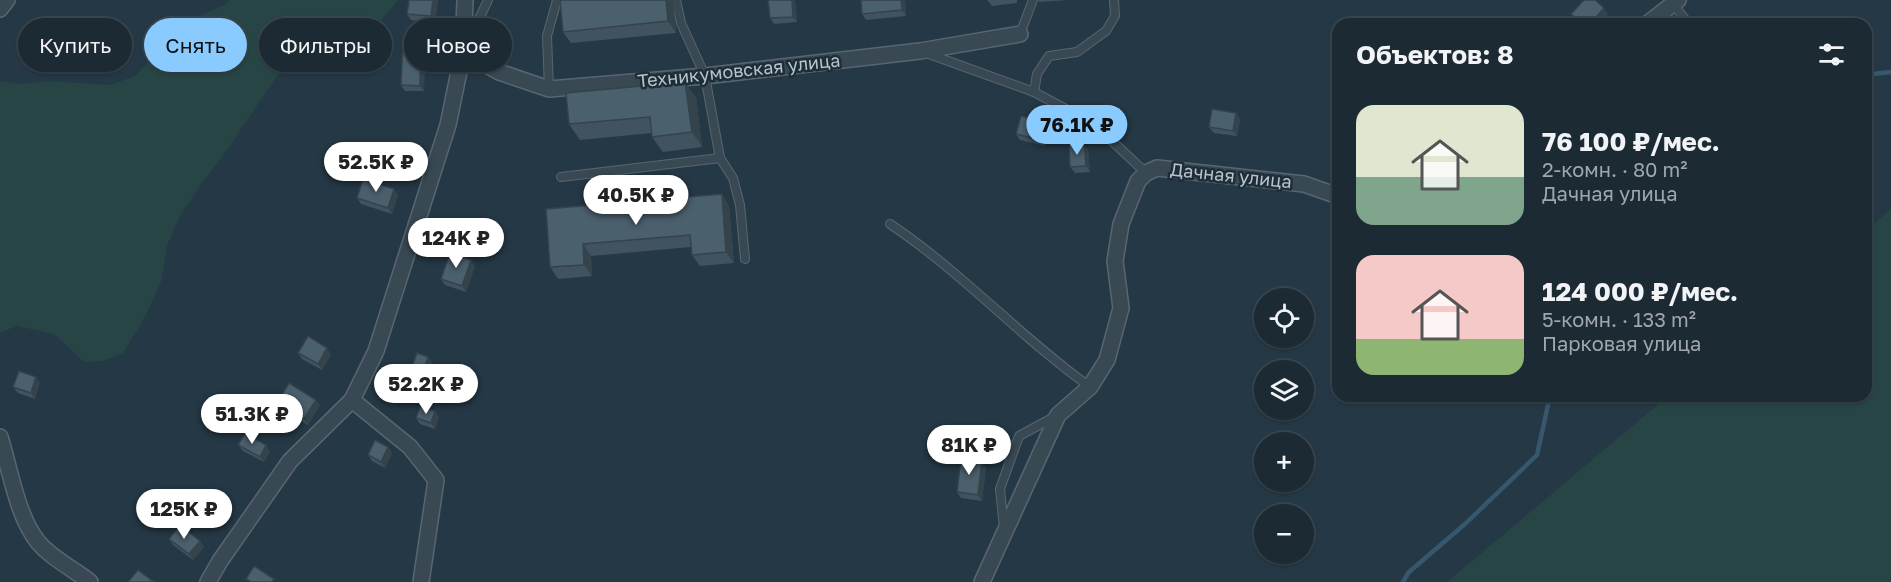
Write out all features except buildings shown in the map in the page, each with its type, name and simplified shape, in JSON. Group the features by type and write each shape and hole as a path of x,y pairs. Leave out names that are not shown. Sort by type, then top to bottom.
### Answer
{"street":[{"path":"0,9 6,0"},
{"path":"464,18 465,0"},
{"path":"1655,18 1675,2"},
{"name":"Техникумовская улица","path":"499,72 549,89 705,76 920,51 1020,34"},
{"path":"208,582 220,561 290,461 352,400 376,351 448,125 459,72"},
{"name":"Дачная улица","path":"982,582 1058,416 1090,387 1107,360 1121,308 1115,261 1121,224 1138,182 1146,173 1157,168 1304,184 1332,194"},
{"path":"352,400 410,447 436,480 421,582"},
{"path":"0,437 29,528 38,542 51,555 90,582"}],"lane":[{"path":"479,18 488,0"},
{"path":"549,89 547,36 557,0"},
{"path":"676,0 681,23 705,76 720,158 733,178 740,205 745,259"},
{"path":"1020,34 1033,0"},
{"path":"1034,92 1037,74 1049,56 1077,52 1106,31 1115,16 1114,0"},
{"path":"1675,2 1685,18"},
{"path":"920,51 1034,92 1094,124 1146,173"},
{"path":"561,177 720,158"},
{"path":"890,224 924,247 1056,363 1090,387"},
{"path":"1005,532 1000,489 1019,436 1058,416"}],"green space":[{"path":"230,0 398,0 383,18 259,18 259,72 280,72 179,218 167,246 161,282 145,317 123,353 103,361 84,362 54,334 17,326 0,333 0,81 22,84 48,81 110,85 135,76 144,67 144,72 247,72 247,18 195,18"},
{"path":"1891,209 1891,582 1447,582 1661,402 1872,402 1872,225"}],"waterway":[{"path":"1872,76 1873,74 1891,72"},
{"path":"1403,582 1409,572 1465,524 1537,455 1549,402"}]}
